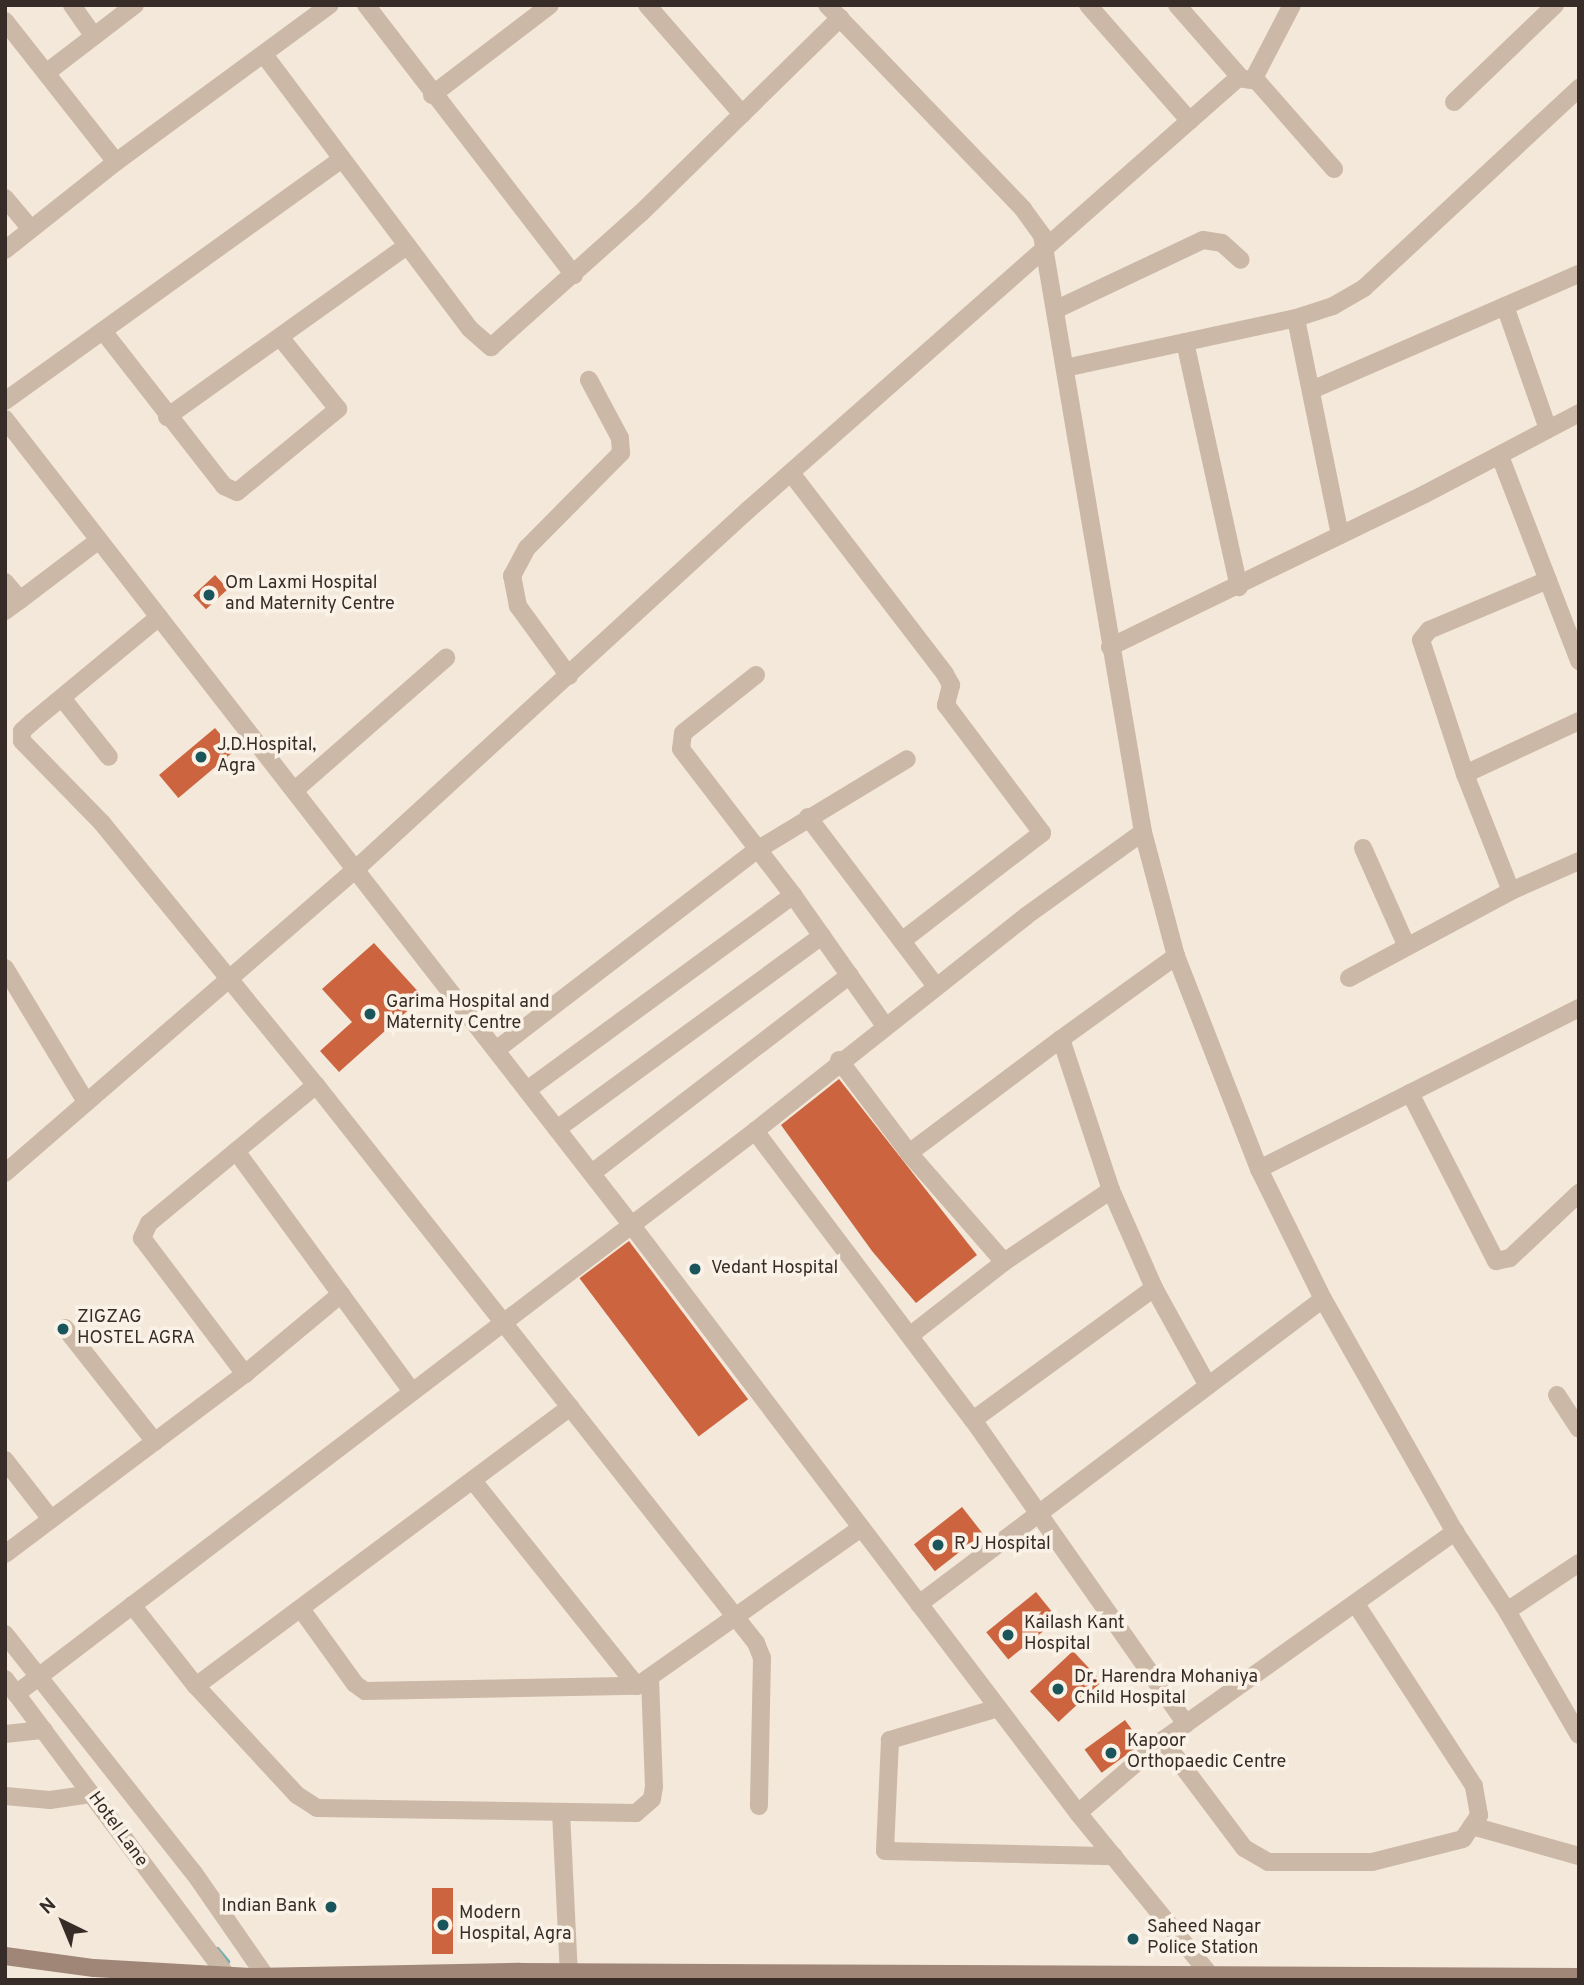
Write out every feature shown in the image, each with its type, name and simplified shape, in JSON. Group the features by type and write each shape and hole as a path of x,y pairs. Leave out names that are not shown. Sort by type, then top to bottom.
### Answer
{"main road":[{"path":"5,1956 94,1968 227,1978 569,1973 1214,1979 1579,1977"}],"street":[{"path":"72,5 93,35"},
{"path":"46,73 135,5"},
{"path":"5,250 116,162 265,56 330,5"},
{"path":"366,5 432,95 574,275"},
{"path":"432,95 550,5"},
{"path":"647,5 742,114"},
{"path":"1088,5 1190,121"},
{"path":"1177,5 1334,169"},
{"path":"5,1174 226,979 357,868 791,473 1045,247 1190,121 1248,78 1292,5"},
{"path":"1454,102 1555,5"},
{"path":"265,56 478,339 491,348 574,275 742,114 834,12 1023,209 1042,235 1045,247 1143,832 1176,957 1259,1170 1323,1299 1455,1532 1507,1611 1579,1735"},
{"path":"5,22 116,162"},
{"path":"1065,368 1296,318 1332,306 1364,288 1579,88"},
{"path":"5,401 342,159"},
{"path":"5,198 31,229"},
{"path":"1057,309 1203,240 1222,243 1241,260"},
{"path":"167,417 407,246"},
{"path":"1314,389 1579,274"},
{"path":"1506,306 1548,429"},
{"path":"1296,318 1314,389 1340,535"},
{"path":"103,331 167,417 224,485 237,492 245,490 338,409 280,337"},
{"path":"1185,342 1239,587"},
{"path":"569,677 519,606 512,576 527,548 621,453 620,438 589,380"},
{"path":"1110,647 1239,587 1500,456 1579,413"},
{"path":"5,419 592,1173 1078,1813 1214,1979"},
{"path":"1500,456 1579,661"},
{"path":"791,473 945,674 951,685 946,705 1042,833 902,941"},
{"path":"5,611 99,540"},
{"path":"1511,891 1465,774 1422,645 1423,635 1549,580"},
{"path":"5,582 20,600"},
{"path":"159,617 22,731 22,741 102,823 226,979 316,1085 756,1643 762,1658 759,1806"},
{"path":"295,790 446,658"},
{"path":"756,675 683,733 679,744 793,895 885,1026"},
{"path":"62,698 109,757"},
{"path":"1465,774 1579,721"},
{"path":"496,1050 757,850 907,759"},
{"path":"808,817 936,986"},
{"path":"22,1684 132,1605 630,1223 755,1131 839,1060 1143,832"},
{"path":"1363,848 1407,947"},
{"path":"1349,978 1511,891 1579,861"},
{"path":"527,1090 793,895"},
{"path":"557,1129 822,936"},
{"path":"909,1153 1176,957"},
{"path":"5,968 86,1102"},
{"path":"592,1173 850,975"},
{"path":"1259,1170 1579,1008"},
{"path":"1062,1039 1111,1190 1154,1288 1207,1384"},
{"path":"839,1060 909,1153 1004,1262"},
{"path":"245,1374 142,1238 149,1223 316,1085"},
{"path":"1410,1093 1496,1261 1510,1258 1579,1193"},
{"path":"755,1131 912,1334 1186,1724"},
{"path":"236,1151 411,1390"},
{"path":"912,1334 1004,1262 1111,1190"},
{"path":"973,1420 1154,1288"},
{"path":"5,1554 245,1374 341,1294"},
{"path":"919,1604 1323,1299"},
{"path":"65,1328 155,1442"},
{"path":"1557,1395 1579,1429"},
{"path":"195,1686 474,1482 570,1406"},
{"path":"5,1460 51,1519"},
{"path":"132,1605 195,1686 297,1795 317,1808 636,1813 652,1799 643,1683 474,1482"},
{"path":"301,1609 355,1684 365,1691 643,1683 862,1528"},
{"path":"1078,1813 1163,1740 1455,1532"},
{"path":"1507,1611 1579,1563"},
{"path":"1163,1740 1244,1848 1268,1862 1372,1862 1463,1839 1479,1815 1474,1786 1356,1604"},
{"path":"5,1634 22,1684 194,1873 267,1978"},
{"name":"Hotel Lane","path":"22,1684 44,1730 227,1978"},
{"path":"998,1708 890,1740 881,1845 885,1850 1114,1856"},
{"path":"5,1734 44,1730"},
{"path":"5,1796 50,1800 91,1794"},
{"path":"561,1812 569,1973"},
{"path":"1472,1826 1579,1856"}],"building":[{"path":"215,575 228,589 206,609 193,595"},
{"path":"215,728 234,751 178,798 159,775"},
{"path":"374,943 423,997 339,1072 320,1051 352,1022 322,989"},
{"path":"839,1079 977,1255 916,1303 872,1251 781,1125"},
{"path":"629,1241 748,1399 699,1436 579,1278"},
{"path":"962,1507 983,1534 935,1571 914,1545"},
{"path":"1036,1592 1058,1619 1008,1659 986,1632"},
{"path":"1073,1651 1102,1682 1058,1722 1030,1691"},
{"path":"1125,1720 1142,1743 1102,1773 1085,1749"},
{"path":"432,1888 453,1888 453,1954 432,1954"}],"waterway":[{"path":"217,1949 227,1961"}],"place":[{"name":"Om Laxmi Hospital and Maternity Centre","path":"209,595"},
{"name":"J.D.Hospital, Agra","path":"201,757"},
{"name":"Garima Hospital and Maternity Centre","path":"370,1014"},
{"name":"Vedant Hospital","path":"695,1269"},
{"name":"ZIGZAG HOSTEL AGRA","path":"63,1329"},
{"name":"R J Hospital","path":"938,1545"},
{"name":"Kailash Kant Hospital","path":"1008,1635"},
{"name":"Dr. Harendra Mohaniya Child Hospital","path":"1058,1689"},
{"name":"Kapoor Orthopaedic Centre","path":"1111,1753"},
{"name":"Indian Bank","path":"331,1907"},
{"name":"Modern Hospital, Agra","path":"443,1925"},
{"name":"Saheed Nagar Police Station","path":"1133,1939"}]}
